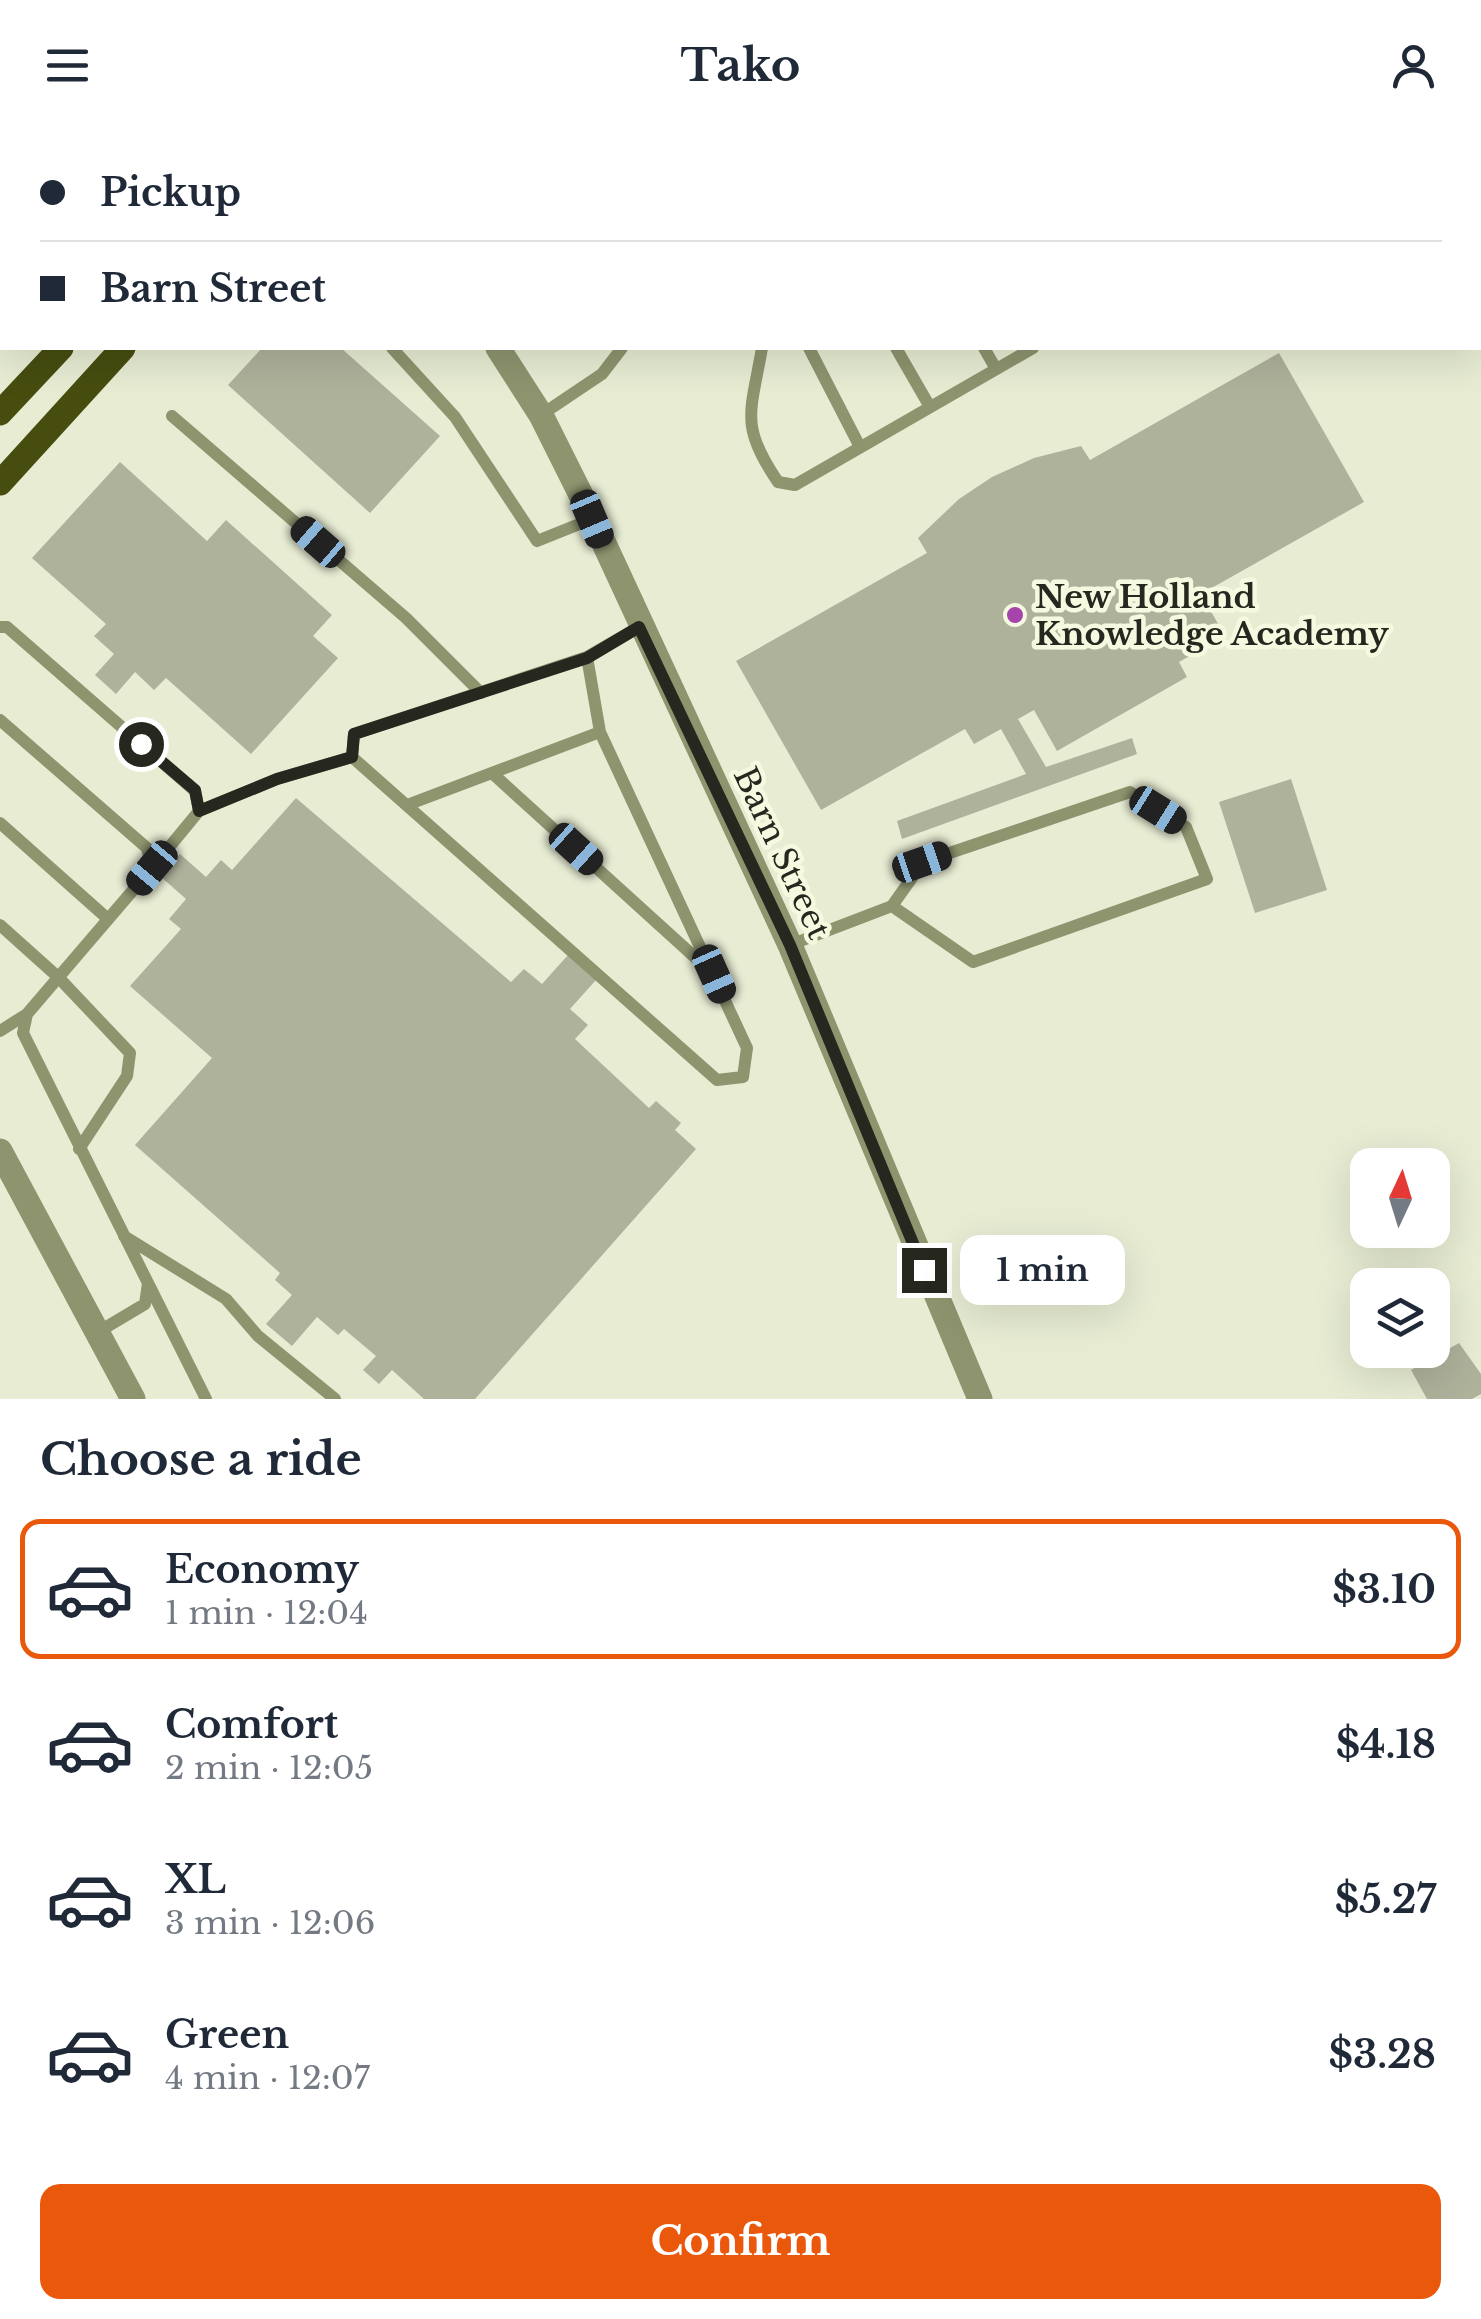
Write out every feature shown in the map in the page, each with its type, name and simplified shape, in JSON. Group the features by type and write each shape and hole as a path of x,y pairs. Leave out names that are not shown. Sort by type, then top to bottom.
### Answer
{"main road":[{"path":"0,413 58,350"},
{"path":"0,482 121,350"}],"street":[{"name":"Barn Street","path":"499,350 541,415 592,519 790,945 980,1399"},
{"path":"0,1151 133,1399"}],"lane":[{"path":"394,350 455,417 537,541 592,519"},
{"path":"541,415 602,374 620,350"},
{"path":"762,350 749,426 754,446 778,482 795,485 1029,350"},
{"path":"810,350 860,447"},
{"path":"897,350 930,407"},
{"path":"985,350 996,369"},
{"path":"172,416 406,618 480,693"},
{"path":"0,627 6,626 195,790 199,811"},
{"path":"352,757 354,734 587,658 639,627"},
{"path":"352,757 717,1080 743,1077 746,1048 600,732 587,658"},
{"path":"0,720 147,848 152,868"},
{"path":"407,806 600,732"},
{"path":"0,1031 27,1014 199,811 277,779 352,757"},
{"path":"492,773 714,974"},
{"path":"790,945 892,906 922,862 1130,792 1186,827 1207,879 973,962 892,906"},
{"path":"0,823 108,919"},
{"path":"0,925 130,1053 127,1076 79,1149"},
{"path":"27,1014 23,1033 29,1052 206,1399"},
{"path":"124,1236 226,1299 258,1336 335,1399"},
{"path":"98,1332 145,1304 148,1283"}],"building":[{"path":"260,350 343,350 440,436 370,513 228,385"},
{"name":"New Holland Knowledge Academy","path":"1279,353 1364,502 1201,594 1225,636 1179,662 1187,677 1057,751 1034,710 1018,719 1046,767 1132,738 1137,754 902,839 897,821 1026,774 1001,729 974,744 965,729 821,810 736,661 927,553 918,538 959,499 992,477 1034,458 1081,446 1090,460"},
{"path":"120,462 207,541 226,520 332,615 313,636 338,658 251,754 166,678 154,690 135,672 116,694 95,675 114,654 94,636 106,624 32,558"},
{"path":"1291,779 1327,890 1255,913 1219,802"},
{"path":"296,798 511,982 524,969 542,984 568,955 596,980 570,1009 588,1025 575,1039 649,1108 656,1101 681,1123 675,1130 696,1149 475,1399 424,1399 392,1370 379,1384 363,1370 376,1356 344,1329 338,1335 317,1317 292,1346 266,1324 292,1295 275,1280 280,1273 135,1145 212,1058 130,986 181,929 169,919 186,899 160,876 180,854 206,877 221,860 232,870"},
{"path":"1459,1343 1481,1374 1481,1394 1472,1399 1427,1399 1411,1370 1450,1368 1450,1348"}],"place":[{"name":"New Holland Knowledge Academy","path":"1015,615"}],"route":[{"path":"141,744 195,790 199,811 277,779 352,757 354,734 587,658 639,627 790,945 924,1270"}]}
